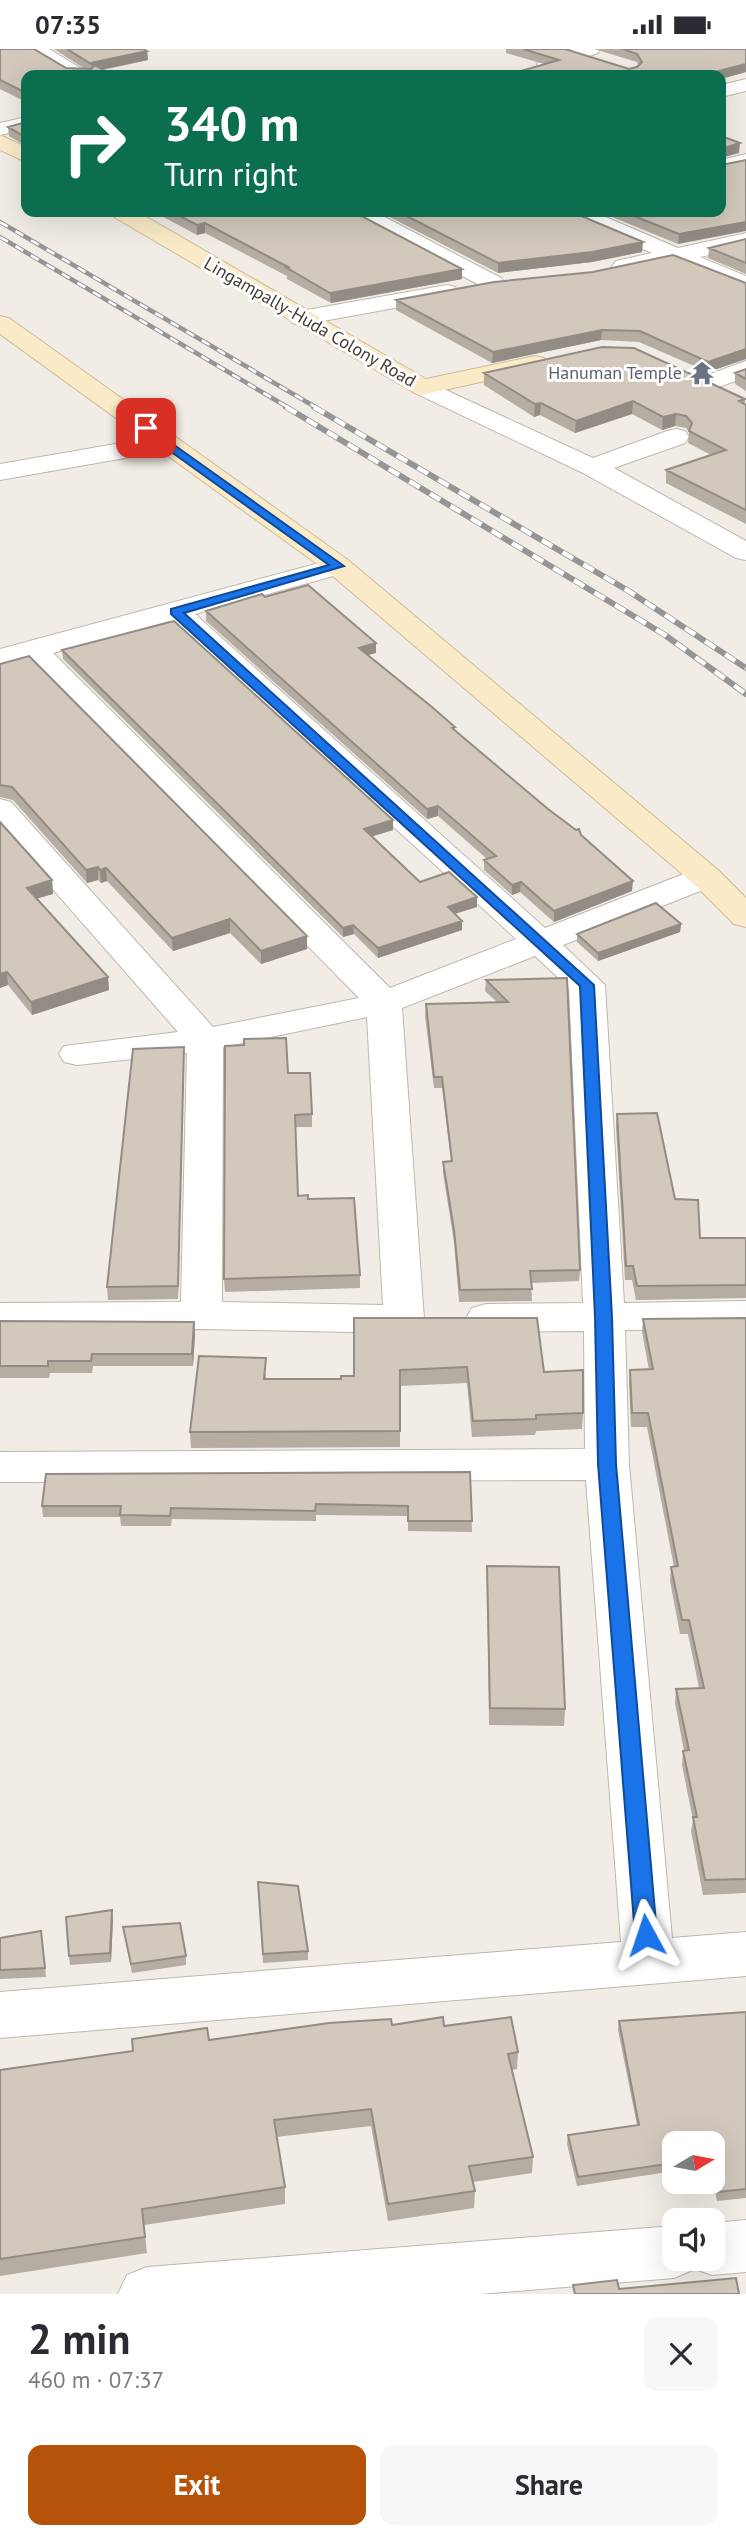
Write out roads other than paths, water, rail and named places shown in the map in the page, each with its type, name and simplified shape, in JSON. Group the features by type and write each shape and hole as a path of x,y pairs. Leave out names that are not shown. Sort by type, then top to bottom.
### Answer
{"street":[{"path":"35,49 73,70"},
{"path":"547,64 584,53"},
{"path":"726,90 746,85"},
{"path":"0,129 21,124"},
{"path":"0,141 21,153"},
{"path":"726,166 746,160"},
{"name":"Lingampally-Huda Colony Road","path":"130,217 422,387 553,360"},
{"path":"368,217 493,283"},
{"path":"591,217 746,285"},
{"path":"604,270 746,240"},
{"path":"301,318 493,283 518,281"},
{"path":"0,323 338,566 706,877 746,917"},
{"path":"736,397 696,377 746,368"},
{"path":"422,387 592,467 746,552"},
{"path":"592,467 676,437"},
{"path":"0,472 167,443"},
{"path":"16,653 338,566"},
{"path":"175,611 587,985 604,1317 607,1464 648,1963"},
{"path":"16,653 384,1003 404,1319"},
{"path":"0,809 205,1040 201,1315"},
{"path":"77,1054 205,1040 384,1003 706,877"},
{"path":"0,1317 201,1315 404,1319 746,1315"},
{"path":"0,1467 607,1464"},
{"path":"0,2015 746,1954"},
{"path":"725,2248 746,2246"},
{"path":"147,2294 662,2253"}],"railway":[{"path":"0,222 317,408"},
{"path":"0,237 289,408"},
{"path":"286,407 665,635 746,694"},
{"path":"314,407 627,590 746,668"}],"place":[{"name":"Hanuman Temple","path":"702,373"}]}
